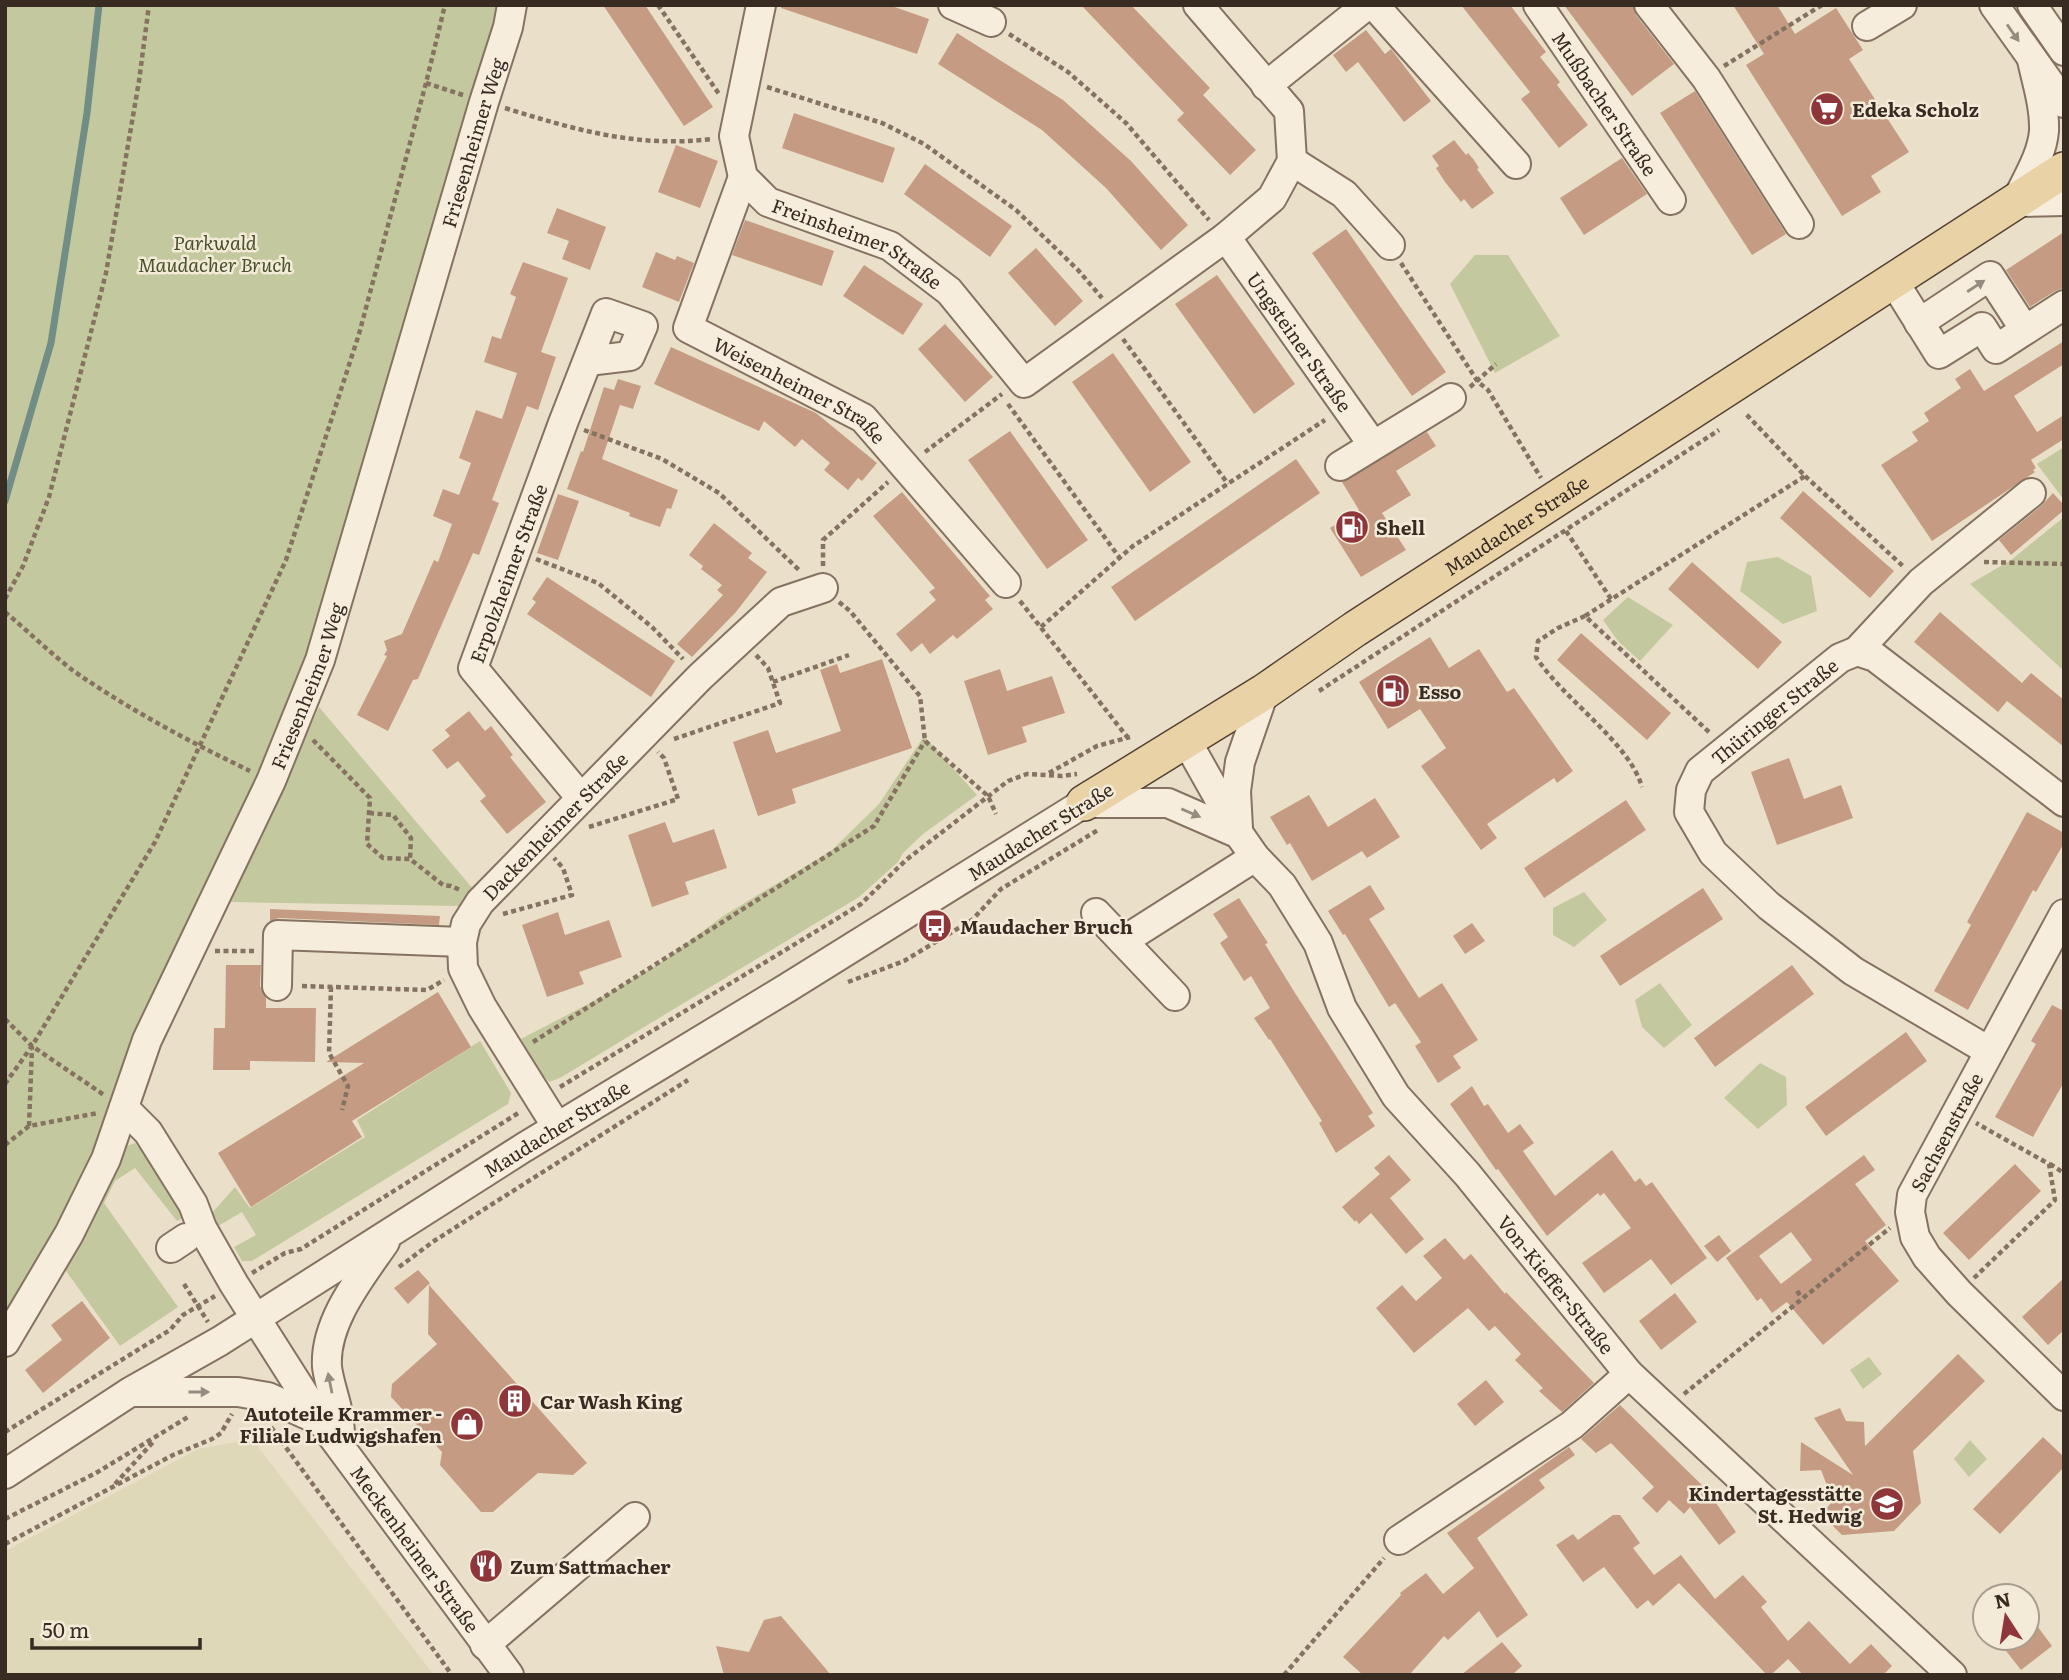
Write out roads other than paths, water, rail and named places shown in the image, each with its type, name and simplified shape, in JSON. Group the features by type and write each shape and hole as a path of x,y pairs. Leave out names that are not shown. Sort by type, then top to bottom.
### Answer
{"main road":[{"name":"Maudacher Straße","path":"1084,803 1264,692 1480,548 2064,170"}],"street":[{"name":"Friesenheimer Weg","path":"5,1342 69,1234 106,1159 147,1040 271,781 320,660 508,27 512,5"},
{"path":"743,177 736,127 761,5"},
{"path":"953,5 991,22"},
{"path":"1198,5 1289,111 1292,161 1272,198 1226,237"},
{"path":"1266,86 1367,5"},
{"path":"1374,5 1516,164"},
{"name":"Mußbacher Straße","path":"1538,5 1671,200"},
{"path":"1649,5 1706,78 1799,225"},
{"path":"1867,26 1902,5"},
{"path":"1994,5 2064,103"},
{"path":"2032,5 2064,51"},
{"path":"2032,60 2044,118 2044,133 2040,151 2015,202 2064,201"},
{"path":"1292,161 1345,194 1390,245"},
{"name":"Freinsheimer Straße","path":"743,177 768,202 890,246 949,291 1013,389 1226,237"},
{"name":"Weisenheimer Straße","path":"743,177 688,328 863,418 1006,583"},
{"name":"Ungsteiner Straße","path":"1226,237 1373,445"},
{"path":"1919,323 1990,276 2025,330"},
{"path":"1894,282 1939,354 1982,327 1996,349 2064,305"},
{"name":"Erpolzheimer Straße","path":"573,806 473,668 588,361"},
{"path":"1339,466 1451,398"},
{"path":"1857,651 1921,583 2031,493"},
{"name":"Dackenheimer Straße","path":"462,955 466,924 476,908 573,806 647,741 700,677 781,602 823,588"},
{"name":"Thüringer Straße","path":"1989,1051 1853,971 1769,905 1713,853 1689,812 1691,790 1700,771 1840,658 1857,651 1875,657 2064,802"},
{"path":"1084,803 1168,803 1239,834 1236,791 1240,762 1264,692"},
{"name":"Von-Kieffer-Straße","path":"1186,740 1239,834 1255,857 1282,885 1318,943 1342,1008 1396,1096 1467,1174 1629,1374 1952,1675"},
{"name":"Maudacher Straße","path":"5,1474 130,1392 255,1318 557,1127 1084,803"},
{"path":"1123,941 1255,857"},
{"path":"1096,913 1175,996"},
{"name":"Sachsenstraße","path":"2064,914 1912,1195 1910,1212 1915,1237 1921,1247 1959,1293 2064,1396"},
{"path":"277,986 278,935 462,955 482,1007 557,1127"},
{"path":"124,1108 148,1132 184,1188 202,1228 255,1318"},
{"path":"341,1450 337,1411 327,1368 327,1349 344,1307 391,1233"},
{"name":"Meckenheimer Straße","path":"255,1318 341,1450 509,1675"},
{"path":"1399,1540 1572,1425 1629,1374"},
{"path":"130,1392 238,1392 268,1397 321,1421"},
{"path":"485,1645 635,1517"}],"waterway":[{"path":"5,501 51,343 87,113 99,5"}],"place":[{"name":"Edeka Scholz","path":"1827,109"},
{"name":"Shell","path":"1352,527"},
{"name":"Esso","path":"1393,691"},
{"name":"Maudacher Bruch","path":"935,926"},
{"name":"Car Wash King","path":"515,1401"},
{"name":"Autoteile Krammer - Filiale Ludwigshafen","path":"467,1424"},
{"name":"Kindertagesstätte St. Hedwig","path":"1887,1504"},
{"name":"Zum Sattmacher","path":"486,1566"}],"park label":[{"name":"Parkwald Maudacher Bruch","path":"215,253"}]}
